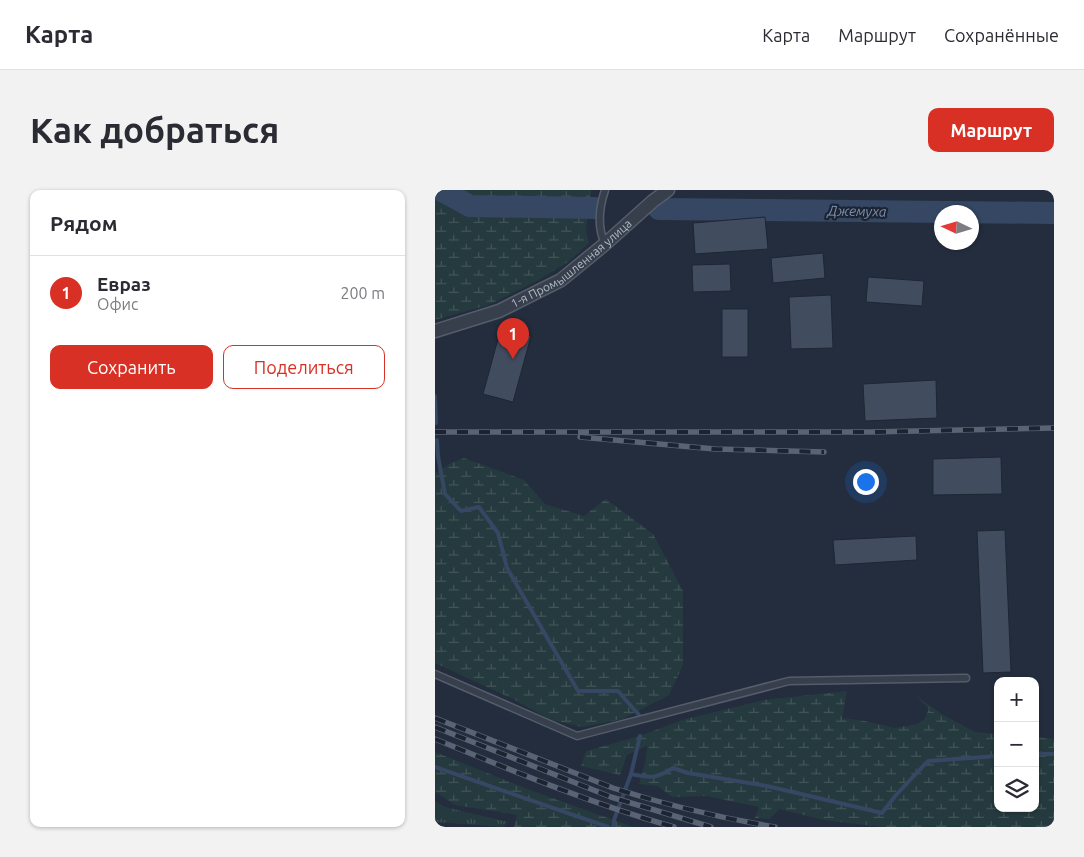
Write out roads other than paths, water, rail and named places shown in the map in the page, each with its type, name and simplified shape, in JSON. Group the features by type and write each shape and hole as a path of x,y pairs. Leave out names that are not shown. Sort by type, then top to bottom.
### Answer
{"street":[{"name":"1-я Промышленная улица","path":"435,331 499,311 561,280 668,190"}],"lane":[{"path":"605,190 599,219 601,235 605,244"},
{"path":"435,674 577,736 789,681 966,678"}],"waterway":[{"name":"Джемуха","path":"440,190 470,206 594,208"},
{"name":"Джемуха","path":"659,209 1054,213"},
{"path":"435,396 436,423"},
{"path":"437,440 445,494 461,511 479,507 498,533 507,568 578,691 618,691 639,715"},
{"path":"614,827 614,820 631,774 640,736"},
{"path":"1039,754 1054,754"},
{"path":"631,774 653,777 673,768 688,773 767,786 882,813 928,761 994,756"},
{"path":"435,767 608,827"}],"railway":[{"path":"435,432 870,432 1054,428"},
{"path":"580,437 715,449 824,452"},
{"path":"435,718 613,788 734,820 775,827"},
{"path":"435,727 611,797 711,827"},
{"path":"435,739 523,775 643,818 674,827"}],"place":[{"name":"Евраз","path":"513,359"}]}
